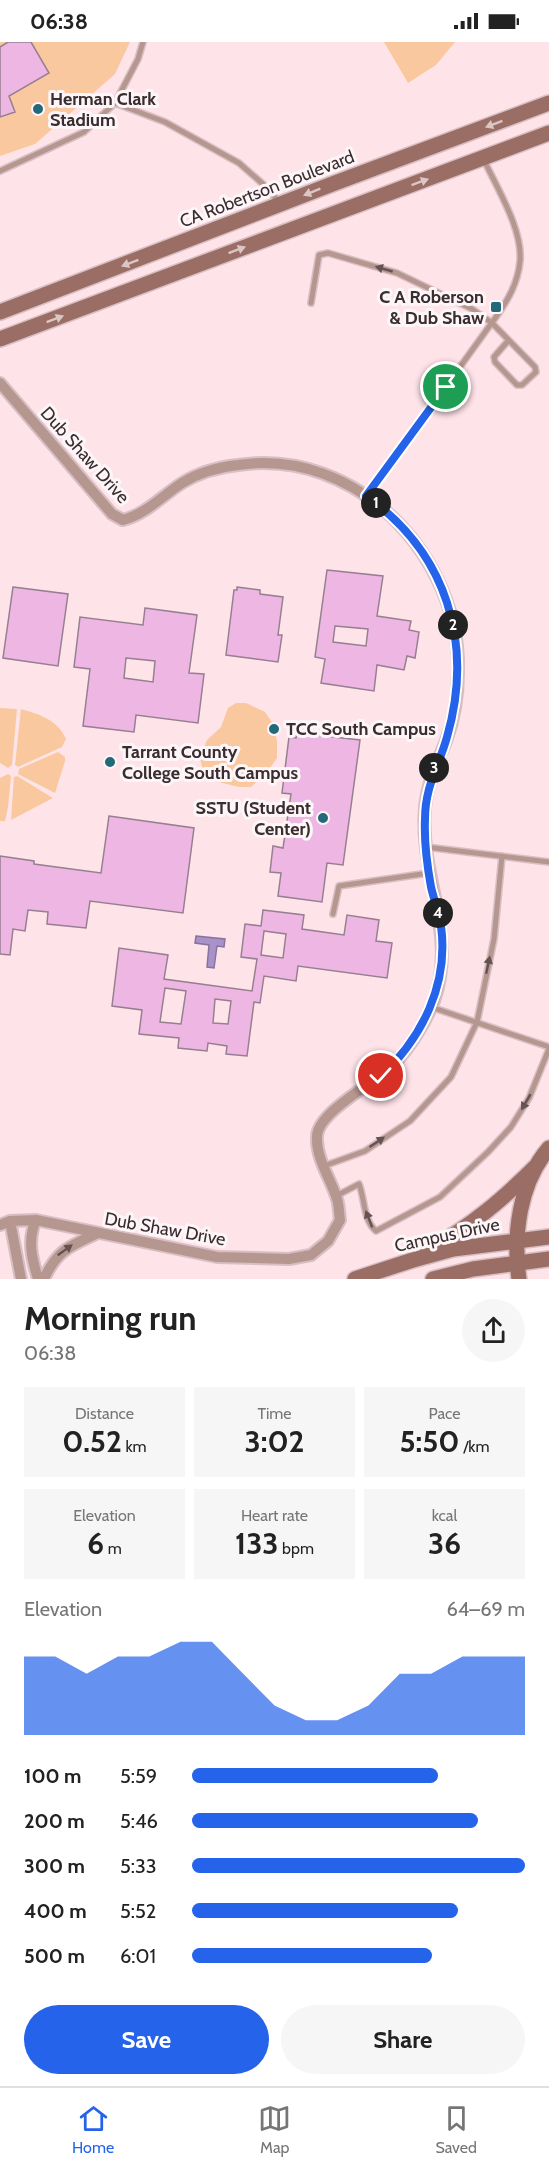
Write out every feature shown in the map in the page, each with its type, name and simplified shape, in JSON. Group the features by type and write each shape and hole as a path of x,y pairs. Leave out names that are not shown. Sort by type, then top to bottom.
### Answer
{"street":[{"name":"CA Robertson Boulevard","path":"0,312 549,103"},
{"path":"471,133 483,158"},
{"path":"0,339 549,133"},
{"path":"281,204 292,230"},
{"name":"Dub Shaw Drive","path":"0,382 112,514 123,520 137,517 183,482 205,472 240,464 281,464 304,468 327,475 366,496 390,514 422,550 438,577 451,612 457,643 458,672 455,704 447,739 428,790 425,806 429,873 441,927 442,945 438,985 431,1007 417,1034 395,1064 327,1115 319,1126 316,1138 336,1197 340,1220 327,1241 311,1255 289,1259 217,1257 36,1220 5,1223 21,1279"},
{"path":"413,1260 476,1221 536,1166 549,1148"},
{"path":"519,1279 516,1240 519,1216 536,1166"},
{"path":"36,1220 30,1233 30,1240 38,1279"},
{"path":"44,1279 54,1258 73,1244 98,1233"},
{"name":"Campus Drive","path":"354,1279 453,1249 549,1237"},
{"path":"433,1279 474,1269 549,1259"}],"lane":[{"path":"0,171 84,132 115,103 138,59 143,42"},
{"path":"115,103 165,122 239,163 281,204"},
{"path":"366,496 492,323 514,285 521,259 514,226 483,158"},
{"path":"311,303 319,255 328,253 397,273 472,309 492,323 535,367 536,372 522,385 517,385 495,362 494,357 508,341"},
{"path":"426,847 549,862"},
{"path":"324,1166 364,1151 410,1121 451,1077 477,1022 494,939 502,856"},
{"path":"333,914 339,886 429,873"},
{"path":"336,1197 359,1184 365,1211 376,1231 440,1197 511,1127 529,1098 549,1048 431,1007"}],"shaded area":[{"name":"Herman Clark Stadium","path":"0,42 130,42 115,74 35,144 0,156"},
{"path":"384,42 455,42 436,65 408,83"},
{"path":"236,703 246,703 265,712 273,724 277,741 277,758 268,771 251,787 239,787 210,780 203,771 200,758 207,740 221,727 228,708"},
{"path":"0,708 17,709 12,765 8,768 0,763"},
{"path":"21,709 53,722 63,732 66,739 62,747 18,767 15,765"},
{"path":"58,752 65,757 65,761 55,793 18,774 19,769"},
{"path":"8,774 11,776 8,807 5,821 0,821 0,778"},
{"path":"17,776 53,798 11,820 14,777"},
{"path":"196,936 225,939 224,947 217,946 214,968 207,967 209,945 195,943"}],"building":[{"path":"8,42 31,42 49,73 9,96 15,112 0,117 0,47"},
{"path":"327,570 383,576 377,616 411,621 409,630 419,632 415,658 407,656 404,670 377,665 374,691 321,683 325,659 315,657","holes":["335,626 368,629 366,646 333,642"]},
{"path":"13,587 68,594 58,666 3,658"},
{"path":"237,587 260,590 260,594 283,597 278,635 282,635 278,662 226,655 234,590 237,590"},
{"path":"145,608 197,615 189,673 204,674 198,723 136,715 134,732 83,726 90,669 74,667 80,617 143,625","holes":["126,658 155,661 153,682 124,678"]},
{"name":"SSTU (Student Center)","path":"297,733 360,740 343,865 327,863 322,902 278,896 281,873 270,872 273,846 283,848 291,794 282,793 289,737 296,738"},
{"path":"109,816 194,828 183,913 90,901 86,928 47,924 48,912 28,910 25,931 13,929 10,955 0,954 0,856 34,861 34,864 101,873"},
{"path":"263,910 304,915 302,929 344,935 347,915 379,920 376,941 392,943 387,978 298,966 296,981 264,976 260,1003 254,1002 247,1056 226,1054 227,1046 208,1043 207,1051 178,1048 179,1038 139,1034 142,1010 112,1006 119,948 168,955 164,979 252,991 257,959 241,957 245,924 261,926","holes":["264,931 286,934 283,958 261,955","165,988 186,991 181,1024 160,1022","215,999 231,1001 228,1024 213,1023"]}],"place":[{"name":"Herman Clark Stadium","path":"38,109"},
{"name":"C A Roberson & Dub Shaw","path":"496,307"},
{"name":"TCC South Campus","path":"274,729"},
{"name":"Tarrant County College South Campus","path":"110,762"},
{"name":"SSTU (Student Center)","path":"323,818"}],"route":[{"path":"381,1076 395,1064 417,1034 433,1002 438,985 441,965 441,927 431,886 424,839 425,806 434,769 447,739 455,704 458,672 457,643 451,612 438,577 422,550 406,531 390,514 366,496 446,387"}]}
